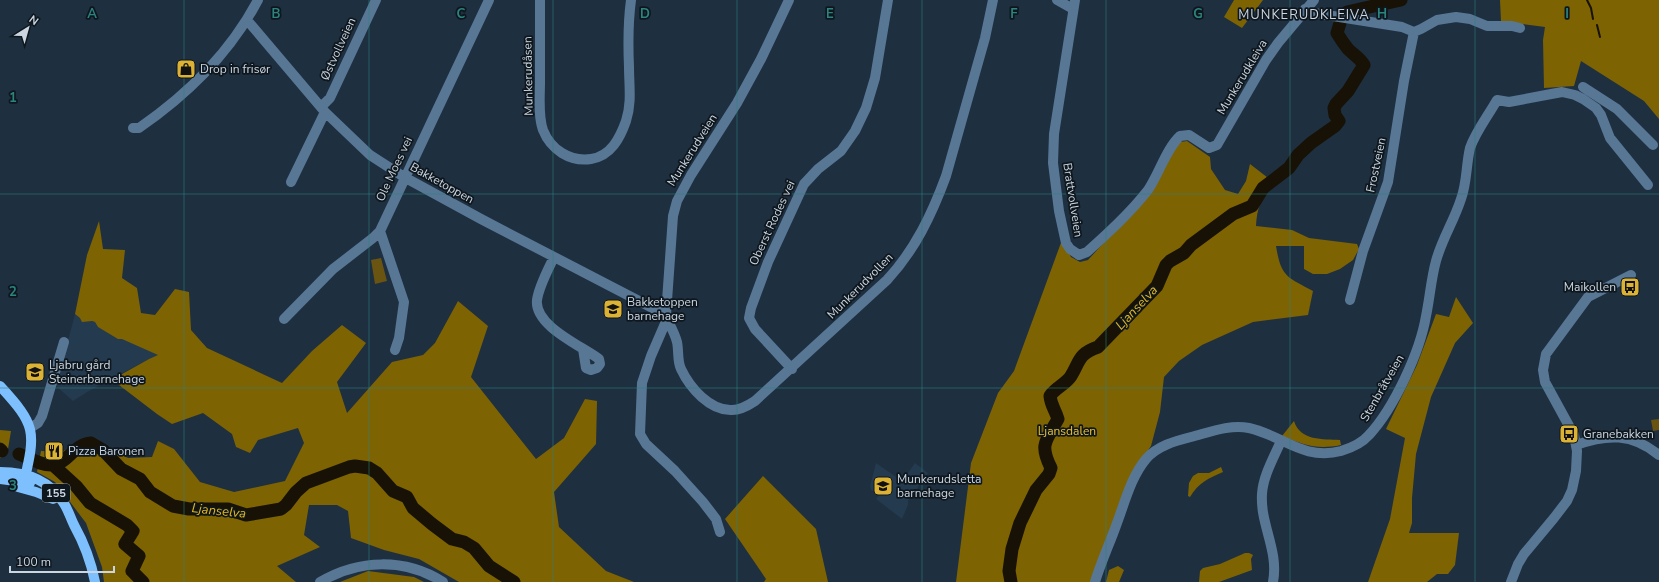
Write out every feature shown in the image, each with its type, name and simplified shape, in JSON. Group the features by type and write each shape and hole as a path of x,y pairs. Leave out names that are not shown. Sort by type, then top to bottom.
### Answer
{"main road":[{"path":"0,386 21,410 30,428 32,442 26,474"},
{"name":"155","path":"0,472 26,474 41,481 55,492 63,502 89,556 95,582"},
{"name":"155","path":"0,480 26,474"},
{"name":"155","path":"26,474 53,499 74,523"},
{"name":"155","path":"0,486 24,488 53,499"}],"street":[{"path":"133,128 139,128 182,95 207,71 247,20 258,0"},
{"name":"Østvollveien","path":"292,182 323,109 330,98 376,0"},
{"name":"Ole Moes vei","path":"284,319 333,269 380,231 404,177 489,0"},
{"name":"Munkerudåsen","path":"540,0 540,103 543,129 555,148 566,156 579,160 598,157 610,150 620,137 626,120 630,100 628,32 631,0"},
{"name":"Munkerudveien","path":"720,532 716,519 703,502 675,471 646,444 640,434 642,384 666,317 673,216 677,201 690,175 737,103 761,59 789,0"},
{"name":"Oberst Rodes vei","path":"792,368 755,329 750,318 751,308 768,262 804,184 818,169 841,151 855,131 866,108 875,78 888,0"},
{"name":"Munkerudvollen","path":"666,317 674,331 678,343 679,364 681,370 698,394 707,402 720,408 732,410 750,404 792,368 887,280 901,265 913,247 932,212 946,176 985,38 993,0"},
{"path":"1057,0 1074,5"},
{"name":"Munkerudkleiva","path":"1209,148 1213,147 1219,142 1266,60 1278,43 1314,0"},
{"name":"Brattvollveien","path":"1074,5 1058,105 1053,151 1054,177 1059,211 1066,243 1070,249 1079,255 1087,252 1138,202 1153,181 1172,146 1180,136 1190,135 1209,148"},
{"path":"1306,10 1314,13 1402,27 1414,32 1441,19 1456,17 1470,19 1487,26 1512,26 1520,28"},
{"name":"Bakketoppen","path":"247,20 323,109 370,155 404,177 666,317"},
{"name":"Frostveien","path":"1350,300 1363,251 1388,182 1404,81 1414,32"},
{"path":"1583,87 1617,109 1653,145"},
{"name":"Stenbråtveien","path":"1095,582 1135,476 1147,458 1155,451 1181,440 1235,427 1250,428 1310,452 1326,453 1338,451 1350,447 1365,439 1381,419 1403,382 1418,348 1426,317 1436,261 1461,199 1471,146 1476,134 1497,100 1509,102 1564,92 1575,95 1596,108 1605,124 1610,138 1648,185"},
{"path":"1596,108 1603,100"},
{"path":"380,231 404,302 399,338 395,350"},
{"path":"554,257 539,292 537,300 538,310 540,315 554,329 583,349"},
{"path":"1511,582 1518,564 1524,554 1560,512 1570,496 1576,471 1576,445 1570,426 1545,382 1543,370 1545,358 1551,345 1584,300 1591,294 1612,286 1631,275"},
{"path":"30,428 38,423 42,416 64,342"},
{"path":"1576,445 1603,437 1622,438 1642,444 1659,454"},
{"path":"1273,582 1274,560 1263,514 1262,492 1264,482 1282,441"},
{"path":"320,582 350,569 380,564 411,568 443,582"}],"shaded area":[{"path":"381,258 387,281 375,284 371,260"},
{"path":"75,314 80,318 95,322 98,327 159,355 89,391 73,401 56,386"},
{"path":"1659,419 1659,430 1653,431 1651,420"},
{"path":"876,463 902,481 915,463 928,473 908,501 908,505 902,519 876,499 879,495 871,490 870,486"}],"green space":[{"path":"1234,0 1263,0 1242,28 1224,17"},
{"path":"1500,0 1659,0 1659,119 1644,101 1581,61 1574,86 1544,88 1543,40 1545,27 1501,21"},
{"name":"Ljansdalen","path":"1187,141 1210,157 1211,169 1225,190 1238,194 1246,181 1250,164 1276,184 1263,197 1257,213 1256,226 1292,230 1309,238 1357,244 1359,249 1353,260 1340,269 1327,274 1313,274 1304,269 1304,246 1276,246 1280,264 1287,275 1291,279 1313,291 1308,315 1253,322 1202,345 1179,361 1164,377 1160,412 1151,446 1141,461 1091,582 956,582 971,463 998,393 1014,371 1062,240 1071,257 1080,262 1088,260 1108,238 1180,142"},
{"path":"99,221 103,249 125,250 122,278 137,288 141,313 155,315 175,289 189,292 191,330 207,348 282,383 312,351 342,325 366,343 337,382 347,413 392,362 423,355 435,343 458,301 488,326 471,377 536,459 564,438 585,399 597,401 596,444 554,492 559,527 606,571 634,582 459,582 419,559 384,550 351,538 348,511 337,505 309,505 304,535 320,547 277,566 296,582 104,582 102,567 86,523 55,482 37,472 41,451 61,452 90,439 128,458 152,457 158,441 174,449 200,482 234,492 285,481 304,443 298,428 258,440 250,453 236,447 232,434 203,413 172,424 119,385 115,378 158,355 122,339 118,339 98,327 95,322 82,322 75,314 87,255"},
{"path":"1456,297 1473,323 1455,343 1431,397 1416,454 1412,498 1412,523 1409,533 1459,533 1455,565 1448,574 1437,574 1427,582 1368,582 1390,519 1405,438 1386,429 1417,365 1436,314 1449,317"},
{"path":"1294,421 1297,428 1307,436 1320,439 1340,440 1341,445 1325,447 1311,446 1282,436"},
{"path":"0,430 11,431 8,449 0,458"},
{"path":"1221,467 1223,472 1204,482 1193,492 1190,497 1188,496 1189,483 1193,476 1198,473 1209,473"},
{"path":"763,476 816,529 828,582 764,582 766,579 725,519"},
{"path":"1245,553 1253,555 1251,559 1252,570 1219,582 1199,582 1200,571 1203,568 1220,564"},
{"path":"1118,566 1124,570 1119,582 1106,582 1109,570"},
{"path":"368,571 414,577 424,582 340,582"}],"waterway":[{"name":"Ljanselva","path":"1347,12 1401,0"},
{"path":"1587,0 1591,8 1593,19"},
{"name":"Ljanselva","path":"1011,582 1009,571 1012,549 1020,523 1036,490 1049,474 1051,468 1047,460 1045,448 1047,438 1058,419 1050,396 1069,379 1080,358 1087,352 1098,347 1157,286 1166,265 1170,261 1184,253 1191,245 1233,214 1252,206 1263,188 1289,168 1298,155 1311,143 1335,126 1339,121 1335,115 1334,108 1348,91 1364,65 1359,58 1348,49 1337,33 1340,23"},
{"path":"1597,25 1600,37"},
{"name":"Ljanselva","path":"19,454 40,463 53,465 63,461 75,450 85,444 91,443 103,450 121,469 140,479 150,492 173,506 189,509 228,509 246,515 281,509 306,483 349,467 355,466 369,468 377,473 393,491 407,497 413,508 432,524 452,539 464,542 474,548 489,566 514,582"},
{"path":"53,465 76,486 90,503 127,525 133,531 125,544 139,556 132,571 143,582"}],"place":[{"name":"Drop in frisør","path":"186,69"},
{"name":"Maikollen","path":"1630,287"},
{"name":"Bakketoppen barnehage","path":"613,309"},
{"name":"Ljabru gård Steinerbarnehage","path":"35,372"},
{"name":"Granebakken","path":"1569,434"},
{"name":"Pizza Baronen","path":"54,451"},
{"name":"Munkerudsletta barnehage","path":"883,486"}],"district":[{"name":"MUNKERUDKLEIVA","path":"1304,14"}]}
